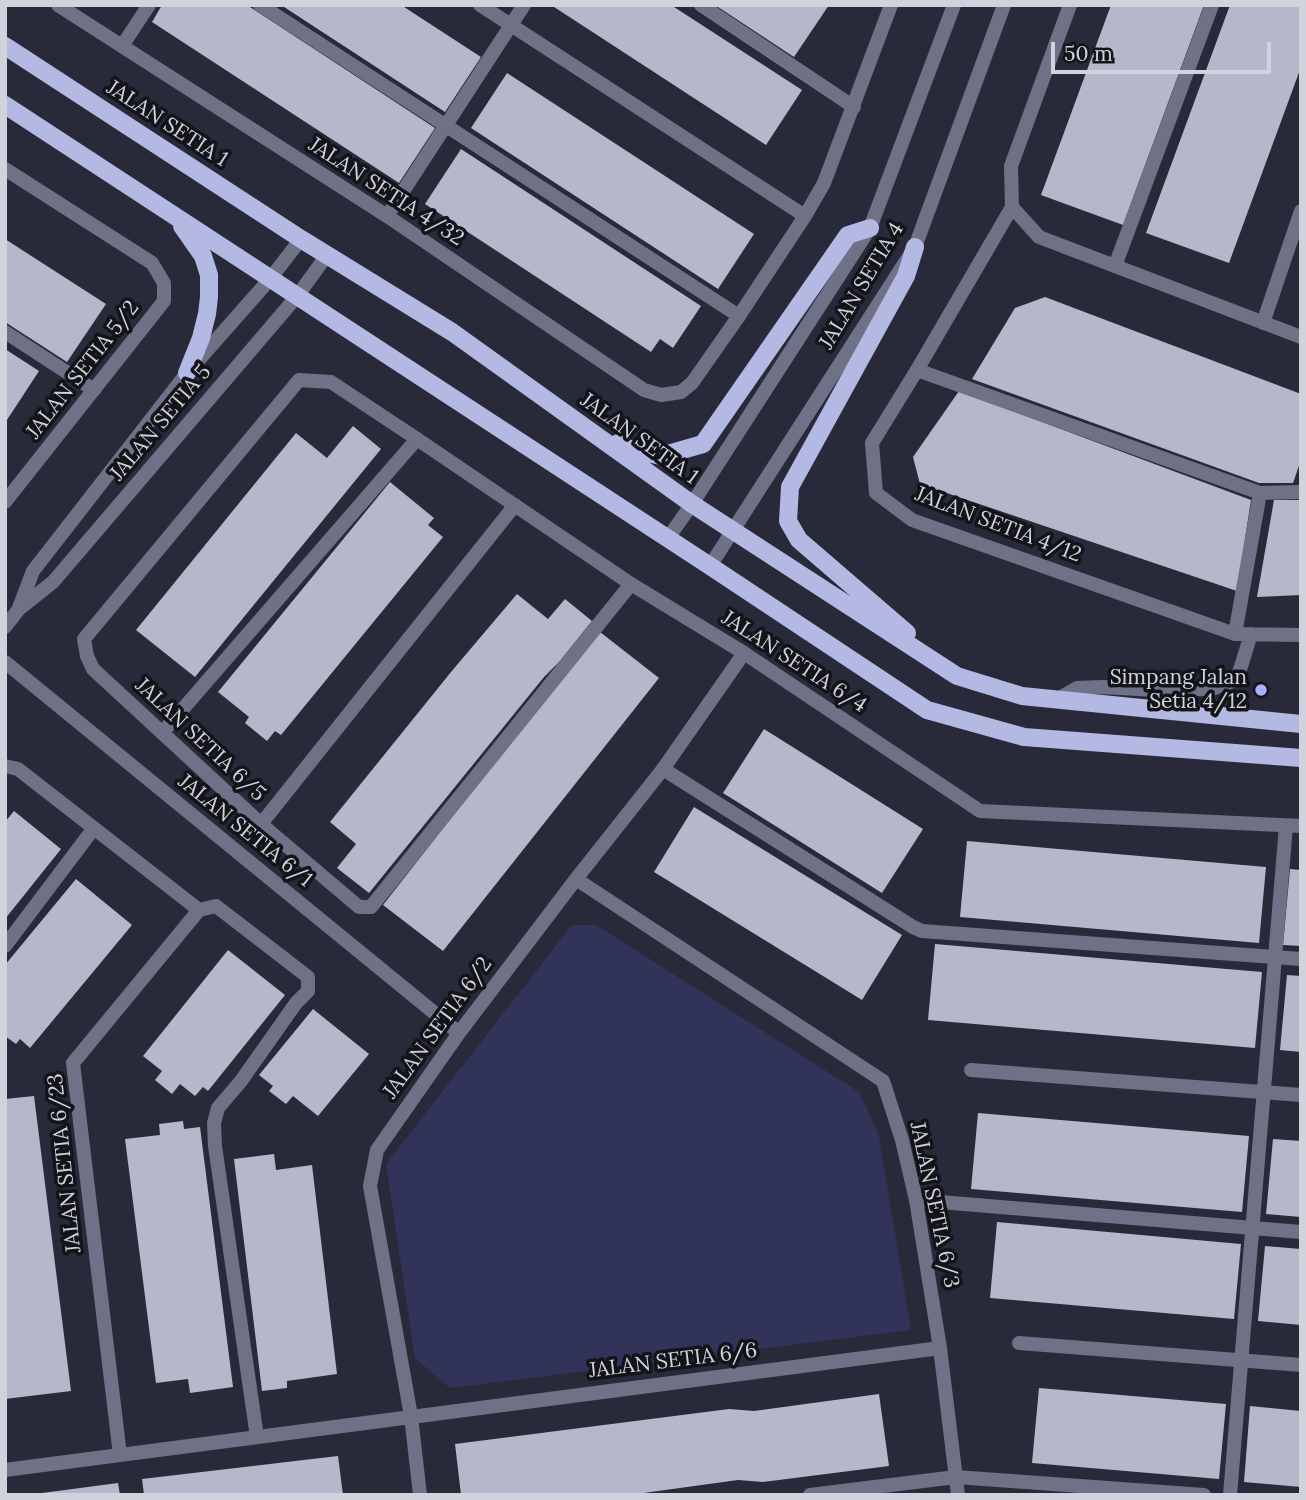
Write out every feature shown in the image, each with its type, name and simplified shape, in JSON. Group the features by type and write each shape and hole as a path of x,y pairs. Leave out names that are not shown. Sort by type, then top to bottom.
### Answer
{"main road":[{"name":"JALAN SETIA 1","path":"5,46 327,255 452,332 692,504 957,676 1022,696 1301,724"},
{"path":"5,105 927,710 1024,737 1301,758"},
{"path":"173,215 203,256 209,275 207,314 187,373"},
{"path":"452,332 626,449 661,456 703,444 848,235 870,228"},
{"path":"915,247 906,276 790,487 788,521 799,540 957,676"}],"street":[{"name":"JALAN SETIA 4/32","path":"58,5 387,216 644,390 661,395 681,392 692,383 739,316"},
{"path":"122,46 149,5"},
{"path":"260,5 739,316 824,183 891,5"},
{"path":"480,5 805,216"},
{"path":"387,216 524,5"},
{"path":"701,5 854,107"},
{"name":"JALAN SETIA 4","path":"668,538 870,228 954,5"},
{"name":"JALAN SETIA 4","path":"710,566 915,247 1004,5"},
{"path":"1070,5 1011,166 1012,207 1039,237 1301,337"},
{"path":"1115,266 1212,5"},
{"name":"JALAN SETIA 5/2","path":"5,169 152,263 164,283 164,301 94,390 11,485 5,502"},
{"name":"JALAN SETIA 4/12","path":"1012,207 872,443 876,494 912,520 1235,634 1301,635"},
{"path":"1263,323 1301,211"},
{"name":"JALAN SETIA 5","path":"19,609 33,571 187,373 302,239"},
{"name":"JALAN SETIA 5","path":"5,627 19,609 53,582 298,295 327,255"},
{"path":"5,332 94,390"},
{"path":"917,370 1261,493 1301,492"},
{"name":"JALAN SETIA 6/5","path":"313,380 299,380 84,639 93,669 261,824 515,506"},
{"name":"JALAN SETIA 6/4","path":"313,380 331,382 631,584 744,653 980,811 1294,826"},
{"path":"162,733 417,439"},
{"path":"1235,634 1261,493"},
{"path":"261,824 359,907 371,907 631,584"},
{"path":"1056,700 1077,688 1213,689 1230,682 1239,673 1251,634"},
{"name":"JALAN SETIA 6/2","path":"420,1495 411,1416 370,1186 377,1150 459,1033 663,768 744,653"},
{"name":"JALAN SETIA 6/1","path":"5,662 459,1033"},
{"path":"5,766 18,769 199,910 216,906 308,977 308,991 296,1003 241,1081 218,1108 214,1123 215,1146 257,1437"},
{"path":"663,768 922,931 1301,959"},
{"path":"1230,1495 1276,957 1294,826"},
{"path":"5,946 94,828"},
{"name":"JALAN SETIA 6/3","path":"576,879 883,1081 902,1140 916,1200 940,1348 958,1495"},
{"name":"JALAN SETIA 6/23","path":"120,1455 73,1063 199,910"},
{"path":"971,1070 1301,1094"},
{"path":"916,1200 1301,1232"},
{"path":"1019,1343 1301,1365"},
{"name":"JALAN SETIA 6/6","path":"5,1470 940,1348"},
{"path":"810,1495 956,1477 1204,1495"}],"shaded area":[{"path":"572,925 596,925 859,1092 878,1132 911,1330 450,1388 415,1358 386,1164"}],"building":[{"path":"162,5 247,5 435,128 399,183 152,22"},
{"path":"281,5 401,5 481,57 445,112"},
{"path":"551,5 671,5 802,90 766,145"},
{"path":"715,5 829,5 794,57"},
{"path":"1111,5 1204,5 1123,225 1041,195"},
{"path":"1230,5 1301,5 1301,67 1229,263 1146,233"},
{"path":"507,73 754,234 718,289 471,128"},
{"path":"461,149 701,306 673,348 660,339 651,352 425,204"},
{"path":"5,239 106,304 67,362 5,322"},
{"path":"1045,297 1301,394 1301,460 1293,483 1259,483 972,379 1015,308"},
{"path":"5,349 39,371 5,423"},
{"path":"959,391 1251,500 1237,591 920,484 913,457"},
{"path":"353,426 381,449 195,677 136,630 296,433 327,458"},
{"path":"390,482 434,518 428,525 443,537 281,735 275,731 267,741 245,723 249,717 218,692"},
{"path":"1274,500 1301,500 1301,595 1257,597"},
{"path":"517,594 548,619 565,599 592,621 369,893 337,868 356,844 330,822"},
{"path":"600,632 659,678 443,951 383,905"},
{"path":"764,729 923,829 882,893 723,793"},
{"path":"694,807 902,935 862,1000 654,872"},
{"path":"14,811 61,849 5,919 5,822"},
{"path":"967,841 1266,867 1259,943 960,917"},
{"path":"1290,869 1301,870 1301,946 1283,945"},
{"path":"76,879 132,925 30,1048 20,1039 16,1044 5,1036 5,965"},
{"path":"935,944 1262,972 1255,1048 928,1020"},
{"path":"228,950 285,995 208,1091 203,1087 195,1096 180,1084 172,1094 155,1080 162,1071 143,1056"},
{"path":"1287,975 1301,976 1301,1052 1280,1050"},
{"path":"313,1009 369,1054 318,1116 293,1096 286,1104 269,1091 273,1086 259,1075"},
{"path":"34,1096 71,1391 5,1399 5,1099"},
{"path":"978,1113 1249,1136 1242,1212 971,1189"},
{"path":"183,1121 184,1129 200,1127 233,1387 190,1393 188,1379 156,1383 125,1139 160,1135 159,1124"},
{"path":"1273,1139 1301,1141 1301,1217 1266,1214"},
{"path":"274,1154 276,1170 312,1165 337,1374 287,1381 287,1388 262,1391 234,1159"},
{"path":"997,1222 1241,1244 1234,1319 990,1298"},
{"path":"1265,1246 1301,1249 1301,1325 1258,1321"},
{"path":"1039,1388 1226,1404 1219,1479 1032,1463"},
{"path":"879,1394 889,1466 763,1482 738,1480 629,1495 461,1495 455,1444 729,1409 754,1411"},
{"path":"1250,1406 1301,1411 1301,1487 1244,1482"},
{"path":"338,1456 343,1495 144,1495 142,1479"},
{"path":"118,1483 120,1495 42,1495 42,1493"}],"place":[{"name":"Simpang Jalan Setia 4/12","path":"1261,690"}]}
